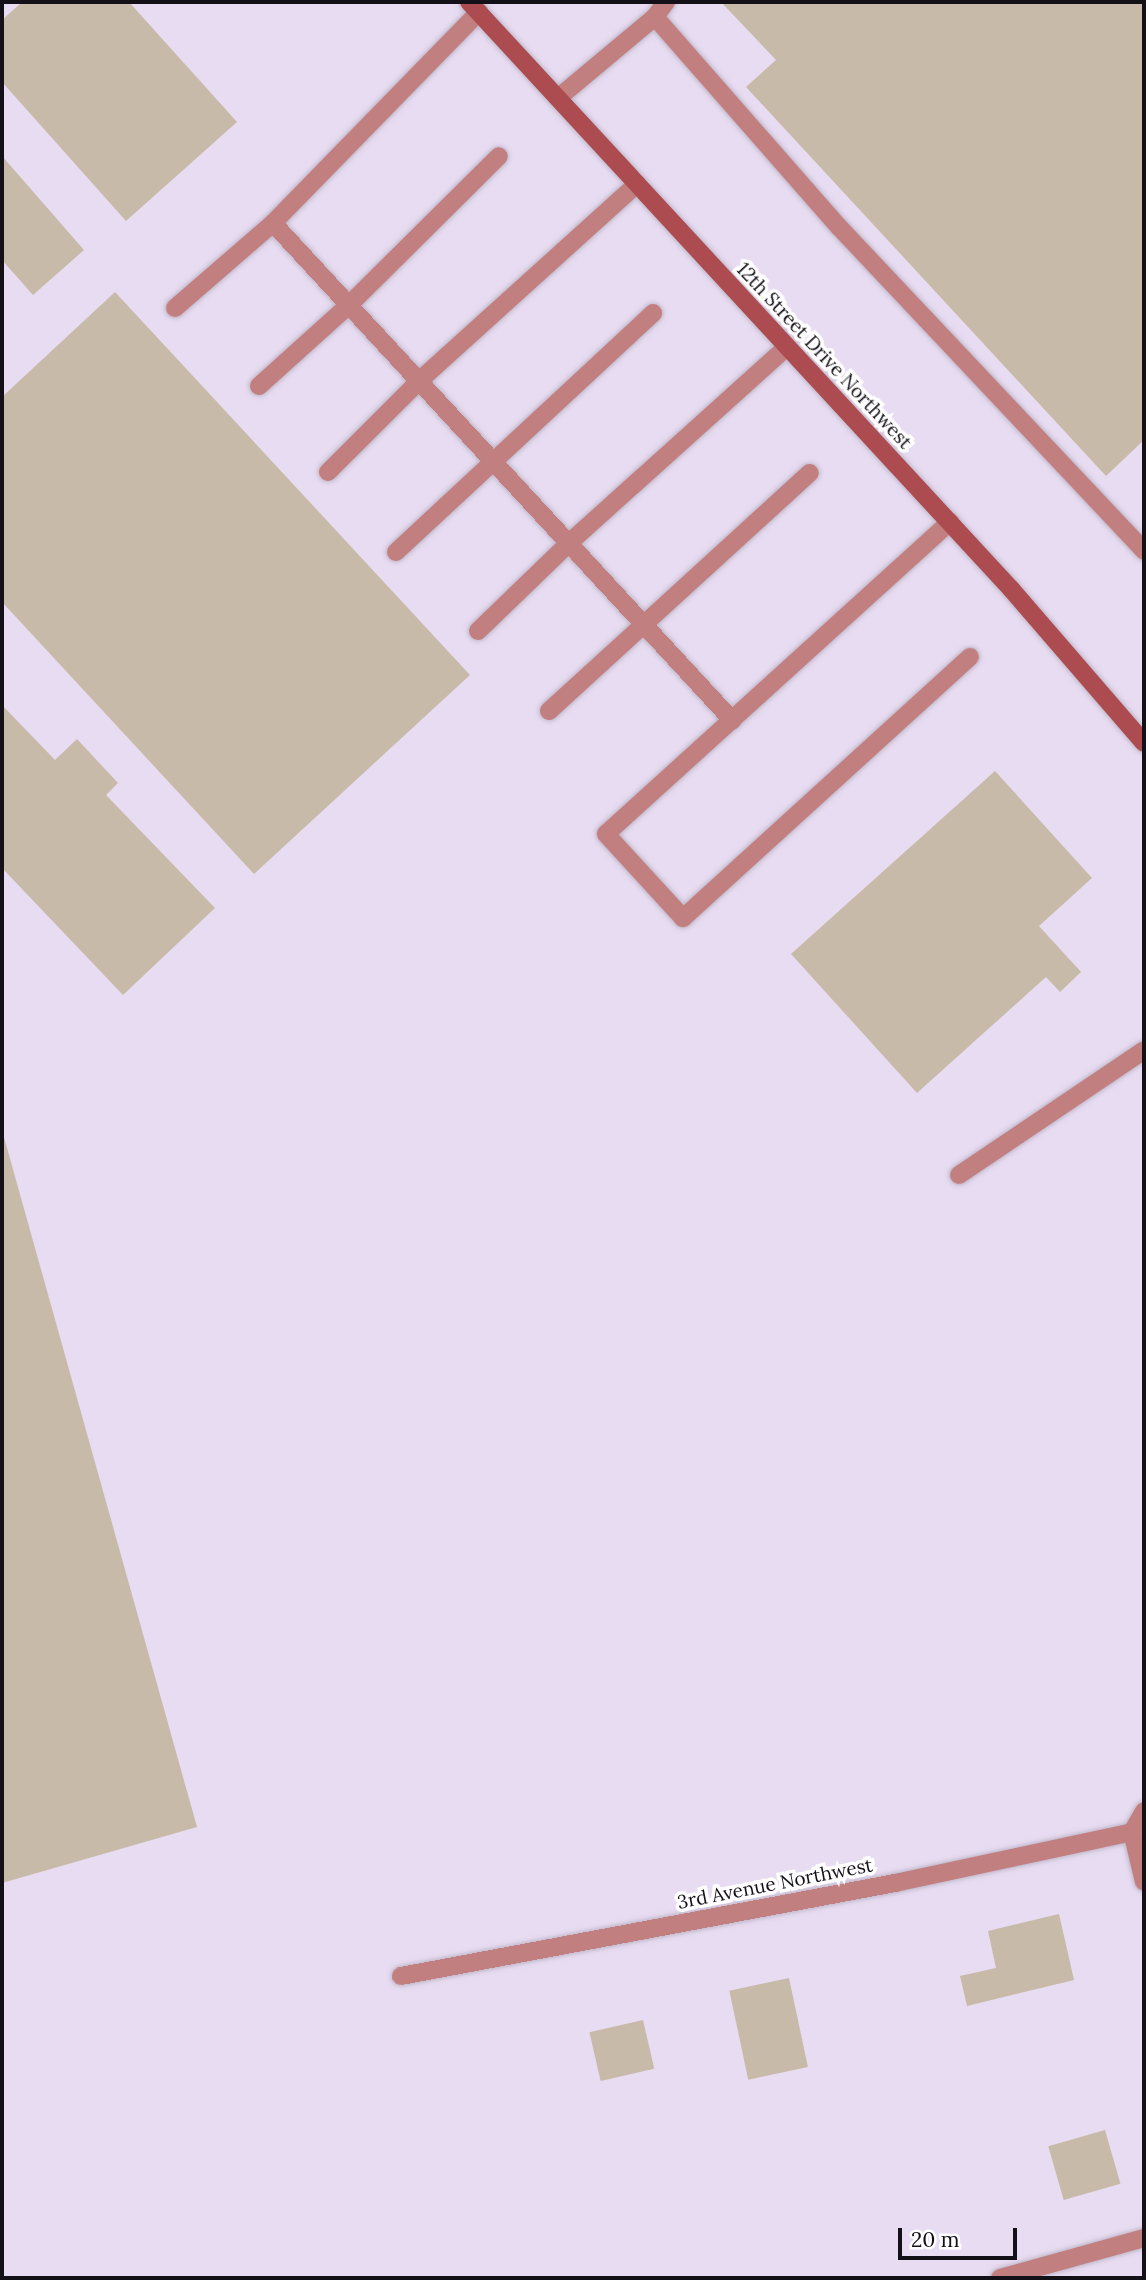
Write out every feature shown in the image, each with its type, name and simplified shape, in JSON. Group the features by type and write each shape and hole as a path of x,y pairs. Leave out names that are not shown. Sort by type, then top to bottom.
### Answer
{"street":[{"path":"558,98 655,17 666,2"},
{"path":"175,308 274,223 474,7"},
{"name":"12th Street Drive Northwest","path":"474,7 950,522 1144,743"},
{"path":"655,17 839,227 1144,551"},
{"path":"259,386 349,305 499,156"},
{"path":"328,471 419,381 637,184"},
{"path":"274,223 732,720"},
{"path":"396,552 653,313"},
{"path":"478,631 569,543 787,347"},
{"path":"549,711 810,472"},
{"path":"950,522 606,834 683,918 970,657"},
{"path":"959,1175 1144,1050"},
{"path":"1144,1811 1132,1832 1144,1882"},
{"name":"3rd Avenue Northwest","path":"401,1976 895,1882 1132,1832"},
{"path":"1000,2278 1144,2238"}],"building":[{"path":"22,2 129,2 237,122 126,221 2,82 2,20"},
{"path":"721,2 1144,2 1144,440 1106,476 746,87 776,60"},
{"path":"2,156 84,250 33,295 2,260"},
{"path":"115,292 470,675 254,874 2,602 2,397"},
{"path":"2,705 55,760 77,739 118,783 106,795 215,908 123,995 2,868"},
{"path":"995,771 1092,878 1039,926 1081,972 1060,992 1046,977 917,1093 791,954"},
{"path":"2,1130 197,1827 2,1883"},
{"path":"1059,1914 1074,1980 967,2006 960,1976 996,1968 988,1931"},
{"path":"789,1978 808,2067 748,2080 729,1991"},
{"path":"643,2020 654,2069 601,2081 589,2032"},
{"path":"1105,2130 1120,2184 1064,2200 1048,2146"}]}
